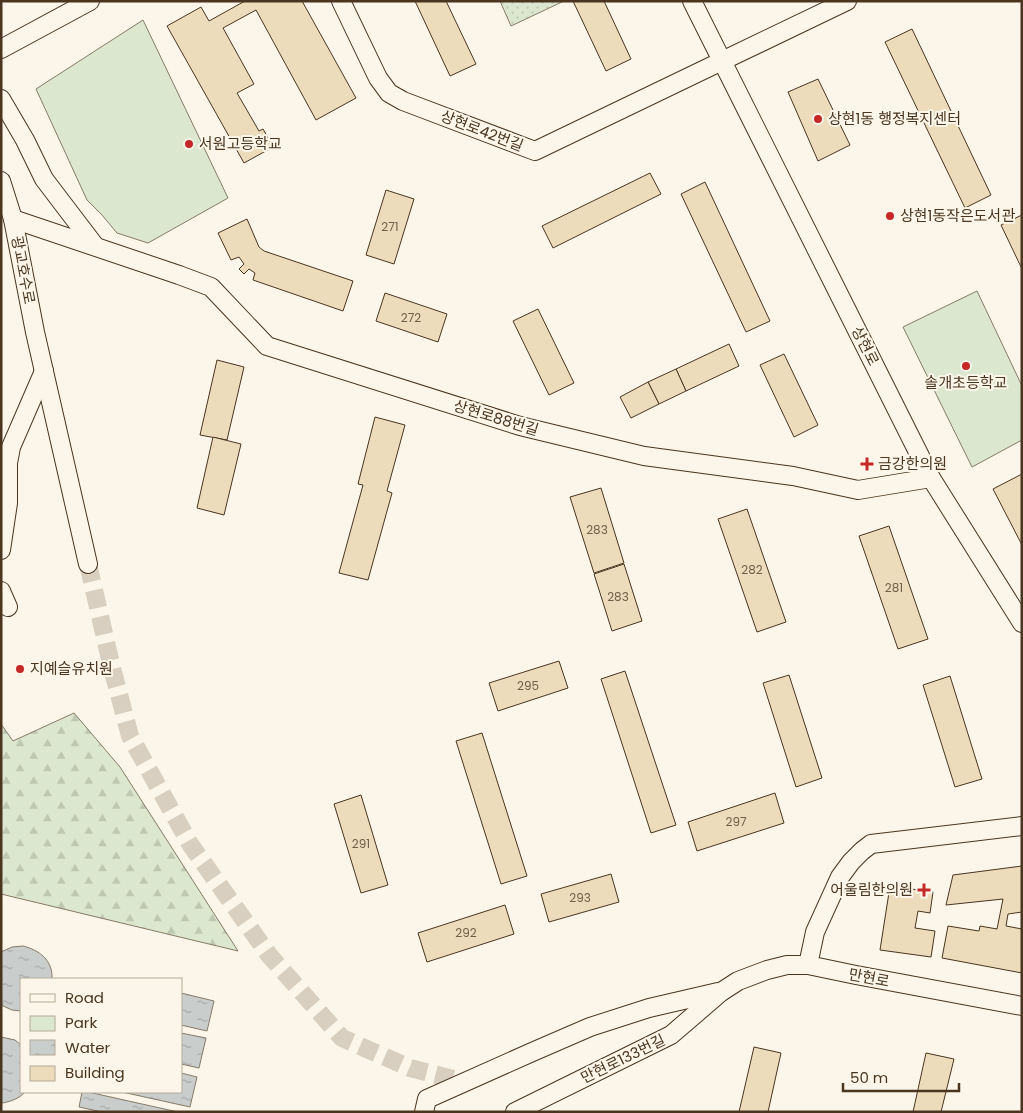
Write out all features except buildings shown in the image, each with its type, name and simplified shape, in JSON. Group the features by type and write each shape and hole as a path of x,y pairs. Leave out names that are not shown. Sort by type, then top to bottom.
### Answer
{"street":[{"path":"1,49 90,1"},
{"name":"상현로42번길","path":"342,1 378,78 389,93 403,101 535,151 722,61"},
{"name":"상현로","path":"692,1 931,478 1022,623"},
{"path":"722,61 848,1"},
{"path":"1,99 25,140 44,179 95,247"},
{"name":"광교호수로","path":"1,181 14,219 44,370"},
{"name":"상현로88번길","path":"14,219 211,287 267,346 520,426 644,456 793,476 858,490 931,478"},
{"path":"1,468 44,370"},
{"path":"44,370 88,564"},
{"path":"1,550 8,504 8,463 11,447"},
{"path":"808,965 815,932 840,877 851,862 871,844 1022,826"},
{"name":"만현로","path":"721,992 738,981 766,970 787,965 808,965 1022,1006"},
{"path":"424,1112 426,1099 590,1027 649,1008 721,992"},
{"name":"만현로133번길","path":"515,1112 671,1035 721,992"}],"green space":[{"path":"500,1 564,1 511,26"},
{"path":"143,20 228,198 148,243 117,233 87,200 36,89"},
{"path":"977,291 1022,386 1022,440 972,467 903,327"},
{"path":"74,713 120,767 238,951 1,894 1,724 13,741"}],"water":[{"path":"23,946 39,953 47,961 52,972 52,978 20,978 20,1011 12,1010 1,1005 1,952 12,947"},
{"path":"182,993 214,1001 207,1031 182,1025"},
{"path":"182,1033 206,1038 199,1068 182,1064"},
{"path":"1,1037 15,1040 20,1044 20,1093 24,1093 18,1098 1,1102"},
{"path":"182,1073 197,1077 190,1107 127,1093 182,1093"},
{"path":"82,1093 92,1093 178,1112 102,1112 79,1107"}],"tunnel":[{"path":"88,564 130,736 190,844 269,955 342,1038 410,1068 465,1082"}],"place":[{"name":"상현1동 행정복지센터","path":"818,119"},
{"name":"서원고등학교","path":"189,144"},
{"name":"상현1동작은도서관","path":"890,216"},
{"name":"솔개초등학교","path":"966,366"},
{"name":"금강한의원","path":"867,464"},
{"name":"지예슬유치원","path":"20,669"},
{"name":"어울림한의원","path":"924,890"}]}
